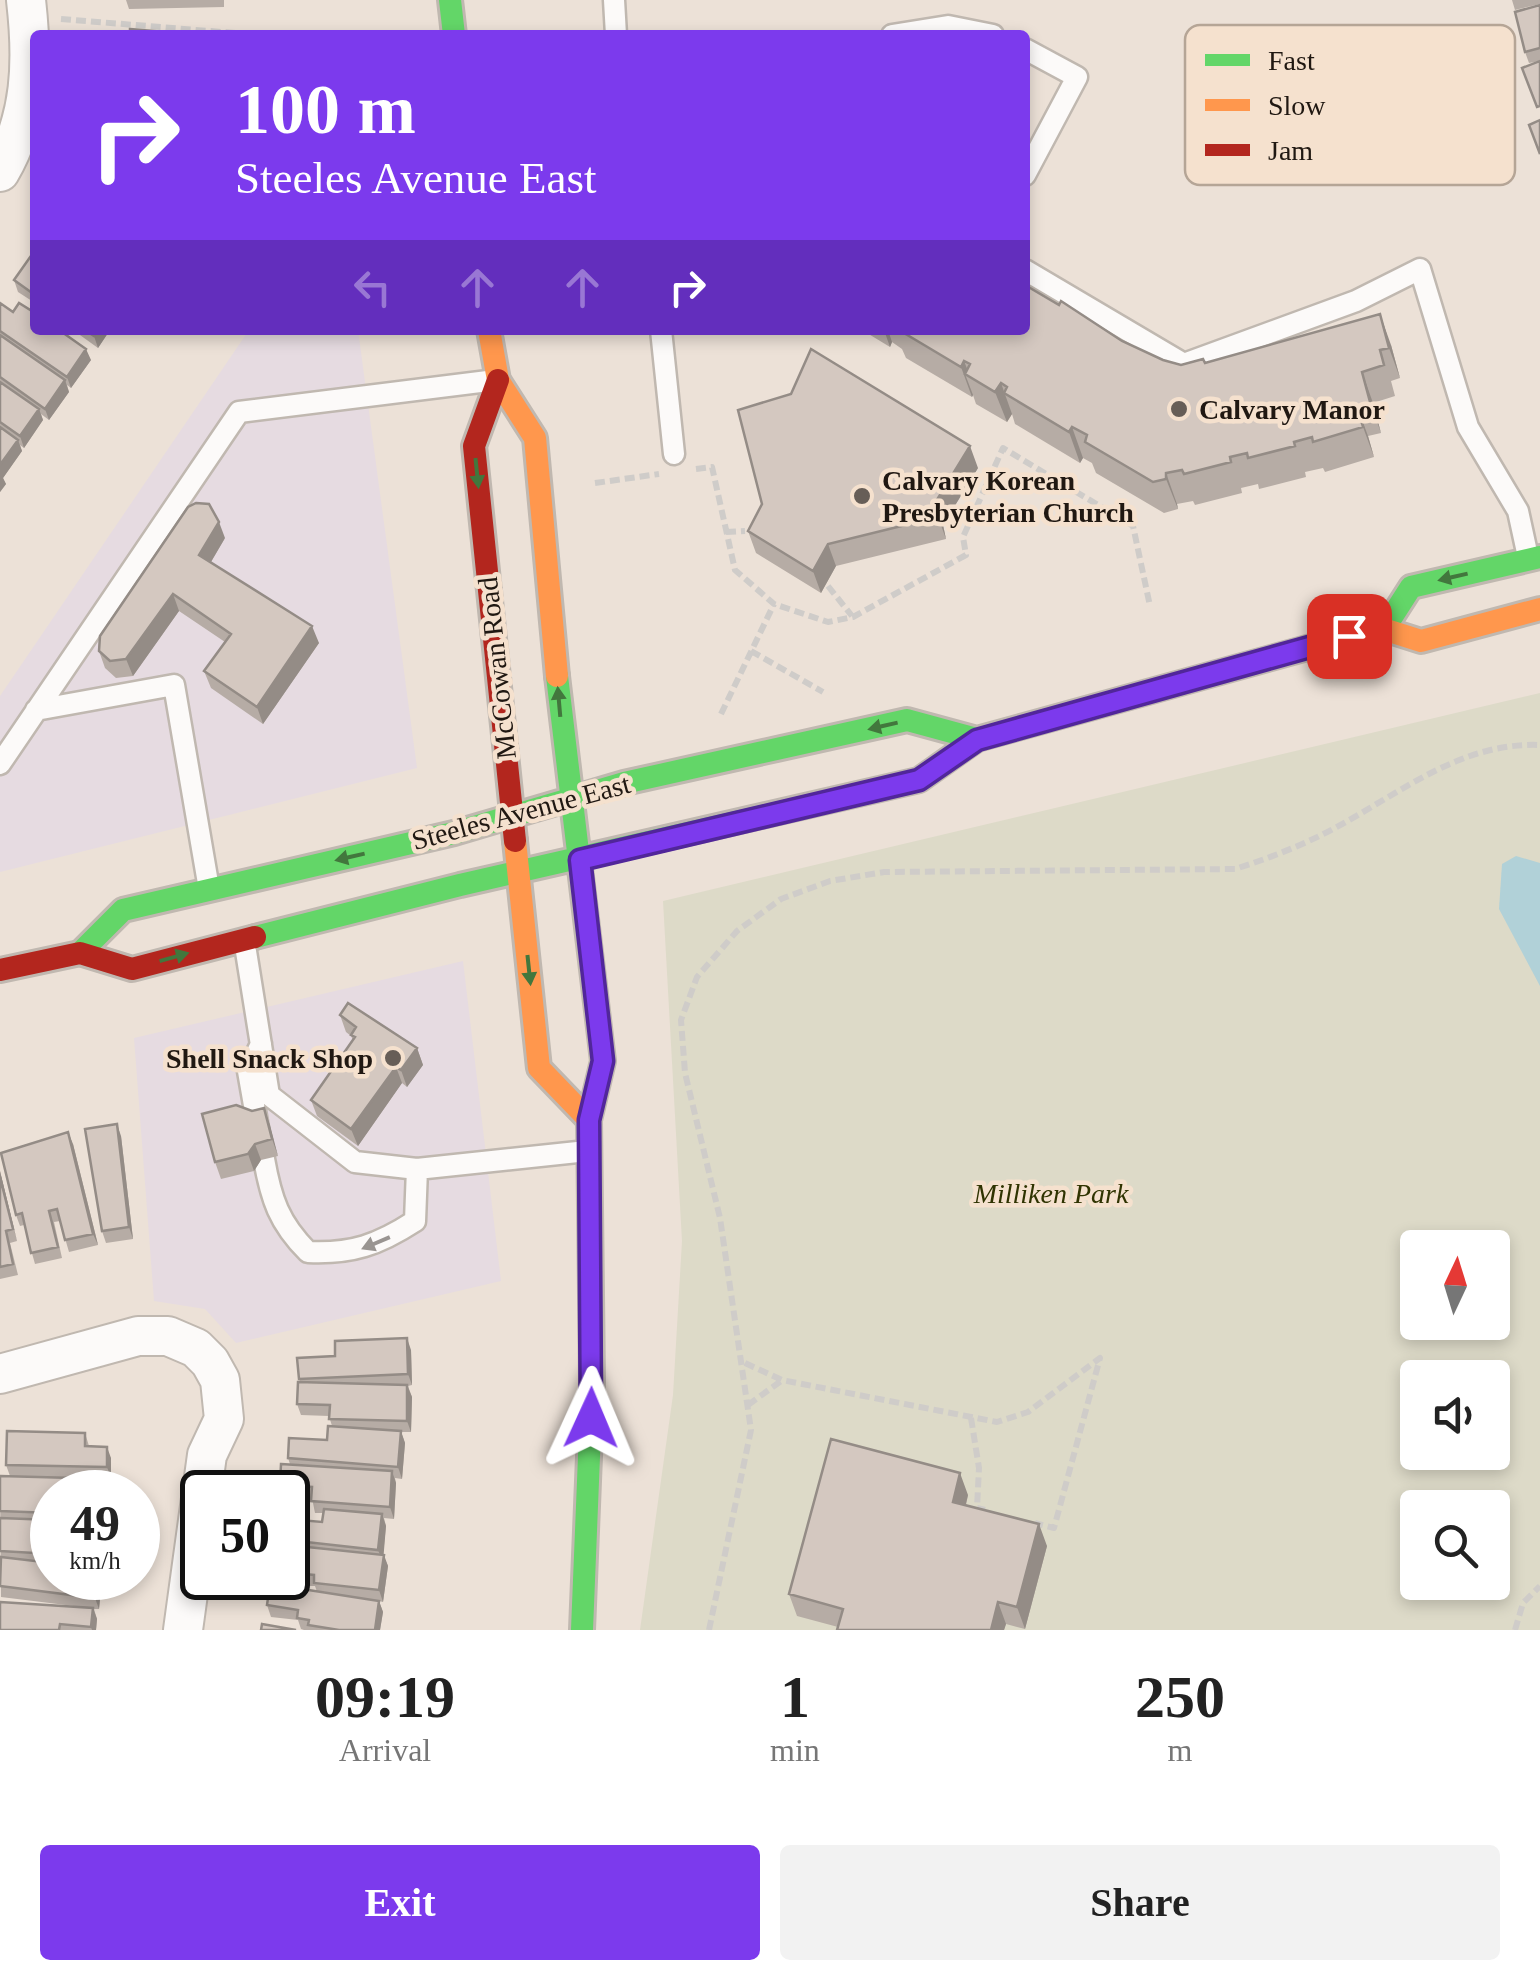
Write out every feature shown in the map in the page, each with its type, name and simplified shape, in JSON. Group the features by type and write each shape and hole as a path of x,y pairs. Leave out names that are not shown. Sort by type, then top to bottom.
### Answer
{"main road":[{"path":"450,0 453,30"},
{"name":"McCowan Road","path":"490,335 498,380 535,438 570,799 603,1061 589,1120 592,1382 582,1630"},
{"name":"McCowan Road","path":"498,380 474,446 539,1068 589,1120"},
{"path":"1386,626 1411,587 1534,558"},
{"name":"Steeles Avenue East","path":"0,970 80,953 132,969 244,938 919,780 977,740 1386,626 1421,640 1540,609"},
{"name":"Steeles Avenue East","path":"80,953 123,910 570,799 907,720 977,740"}],"street":[{"path":"0,172 16,140 30,87 26,0"},
{"path":"0,1374 138,1336 168,1336 196,1348 210,1362 223,1389 224,1420 207,1455 183,1630"}],"lane":[{"path":"614,0 616,30"},
{"path":"923,30 948,26 968,30"},
{"path":"1030,51 1076,77 1030,165"},
{"path":"1030,273 1184,364 1320,316 1420,270 1468,427 1518,511 1534,558"},
{"path":"661,335 674,463"},
{"path":"0,764 240,412 498,380"},
{"path":"36,710 174,685 209,889"},
{"path":"244,938 269,1094 355,1162 416,1169 590,1151"},
{"path":"258,1128 248,1071 261,1044"},
{"path":"264,1160 270,1195 282,1226 308,1252 344,1254 378,1244 415,1221 416,1169"}],"path":[{"path":"69,19 200,30"},
{"path":"693,470 712,467 734,570 774,604 828,622 852,617 966,555 964,537 1004,448 1133,526 1150,606"},
{"path":"596,483 674,463"},
{"path":"726,532 745,530"},
{"path":"828,586 852,617"},
{"path":"722,714 774,604"},
{"path":"751,651 824,692"},
{"path":"710,1630 750,1430 744,1363 720,1218 686,1074 680,1020 696,976 738,931 781,899 830,880 884,872 1235,869 1276,856 1335,828 1466,755 1507,744 1540,745"},
{"path":"744,1363 782,1380 997,1422 1028,1412 1100,1358 1054,1528 1015,1518"},
{"path":"748,1405 782,1380"},
{"path":"971,1418 979,1468 976,1508 996,1513"},
{"path":"1514,1630 1523,1603 1540,1586"}],"shaded area":[{"path":"246,335 359,335 417,768 0,872 0,696"},
{"path":"463,961 501,1281 236,1343 205,1309 154,1301 134,1038"}],"green space":[{"name":"Milliken Park","path":"1540,693 1540,1630 640,1630 673,1395 682,1241 663,901"}],"water":[{"path":"1516,856 1540,863 1540,986 1499,909 1502,864"}],"building":[{"path":"1540,5 1540,48 1525,52 1515,12"},
{"path":"1540,61 1540,106 1537,107 1522,68"},
{"path":"1540,120 1540,154 1529,125"},
{"path":"30,257 30,291 14,280"},
{"name":"Calvary Manor","path":"1030,288 1059,305 1061,301 1122,341 1181,365 1203,359 1205,363 1380,314 1389,348 1380,350 1384,365 1362,372 1370,402 1357,406 1363,427 1313,442 1312,437 1294,442 1295,446 1248,458 1247,453 1230,457 1231,462 1184,474 1182,470 1166,473 1166,479 1153,482 1085,442 1087,435 1072,427 1069,432 1004,393 1007,387 1001,383 995,392 965,374 970,364 964,361 961,367 907,335 1030,335"},
{"path":"0,303 13,312 19,303 30,310 30,335 66,335 86,349 67,377 0,331"},
{"path":"0,335 65,380 45,409 0,377"},
{"name":"Calvary Korean Presbyterian Church","path":"811,349 970,446 935,503 938,517 828,544 813,571 748,531 762,504 738,410 791,394"},
{"path":"0,382 39,409 20,436 0,422"},
{"path":"0,427 18,440 0,465"},
{"path":"209,504 219,522 199,555 312,626 257,707 204,671 231,634 173,594 126,659 110,661 99,651 100,636 188,507"},
{"path":"348,1003 417,1048 401,1070 396,1067 351,1129 311,1100 355,1037 351,1035 356,1027 340,1015"},
{"path":"236,1105 252,1111 264,1108 272,1139 255,1144 248,1154 215,1162 202,1114"},
{"path":"117,1124 129,1227 102,1231 85,1129"},
{"path":"68,1132 93,1234 65,1240 57,1209 49,1211 58,1247 31,1253 22,1213 16,1215 1,1153"},
{"path":"0,1177 13,1229 6,1231 13,1264 0,1267"},
{"path":"407,1338 408,1374 299,1379 297,1358 335,1356 335,1341"},
{"path":"298,1382 407,1385 407,1421 329,1419 330,1405 297,1404"},
{"path":"328,1426 401,1431 398,1467 288,1458 289,1438 327,1440"},
{"path":"7,1431 85,1433 85,1446 107,1447 107,1467 6,1465"},
{"path":"831,1439 960,1473 953,1502 1039,1524 1017,1607 998,1602 991,1630 837,1630 843,1609 789,1594"},
{"path":"281,1464 392,1471 390,1507 311,1501 310,1470 281,1470"},
{"path":"0,1476 30,1477 30,1512 0,1511"},
{"path":"324,1509 382,1514 378,1550 310,1542 310,1521 322,1522"},
{"path":"0,1518 30,1519 30,1553 0,1551"},
{"path":"310,1547 384,1555 379,1590 314,1583 314,1575 310,1575"},
{"path":"1,1557 30,1560 30,1590 0,1586"},
{"path":"310,1590 379,1601 375,1630 308,1625 309,1620 297,1618 298,1610 267,1605 268,1600 310,1600"},
{"path":"0,1602 93,1608 91,1627 60,1624 59,1630 0,1630"},
{"path":"262,1624 296,1630 261,1630"}],"traffic: fast":[{"path":"450,0 453,30"},
{"path":"1386,626 1411,587 1540,557"},
{"path":"255,937 460,885 919,780 977,739 1380,628"},
{"path":"557,676 603,1061 589,1120 592,1382 582,1630"},
{"path":"80,953 123,910 454,833 624,783 907,720 977,739"}],"traffic: slow":[{"path":"490,335 498,380 535,438 557,676"},
{"path":"1380,628 1421,641 1540,609"},
{"path":"515,841 539,1068 589,1120"}],"traffic: jam":[{"path":"498,380 474,446 515,841"},
{"path":"0,970 80,953 132,969 255,937"}],"place":[{"name":"Calvary Manor","path":"1179,409"},
{"name":"Calvary Korean Presbyterian Church","path":"862,496"},
{"name":"Shell Snack Shop","path":"393,1058"}],"route":[{"path":"591,1418 589,1120 603,1061 580,860 919,780 977,740 1349,636"}]}
